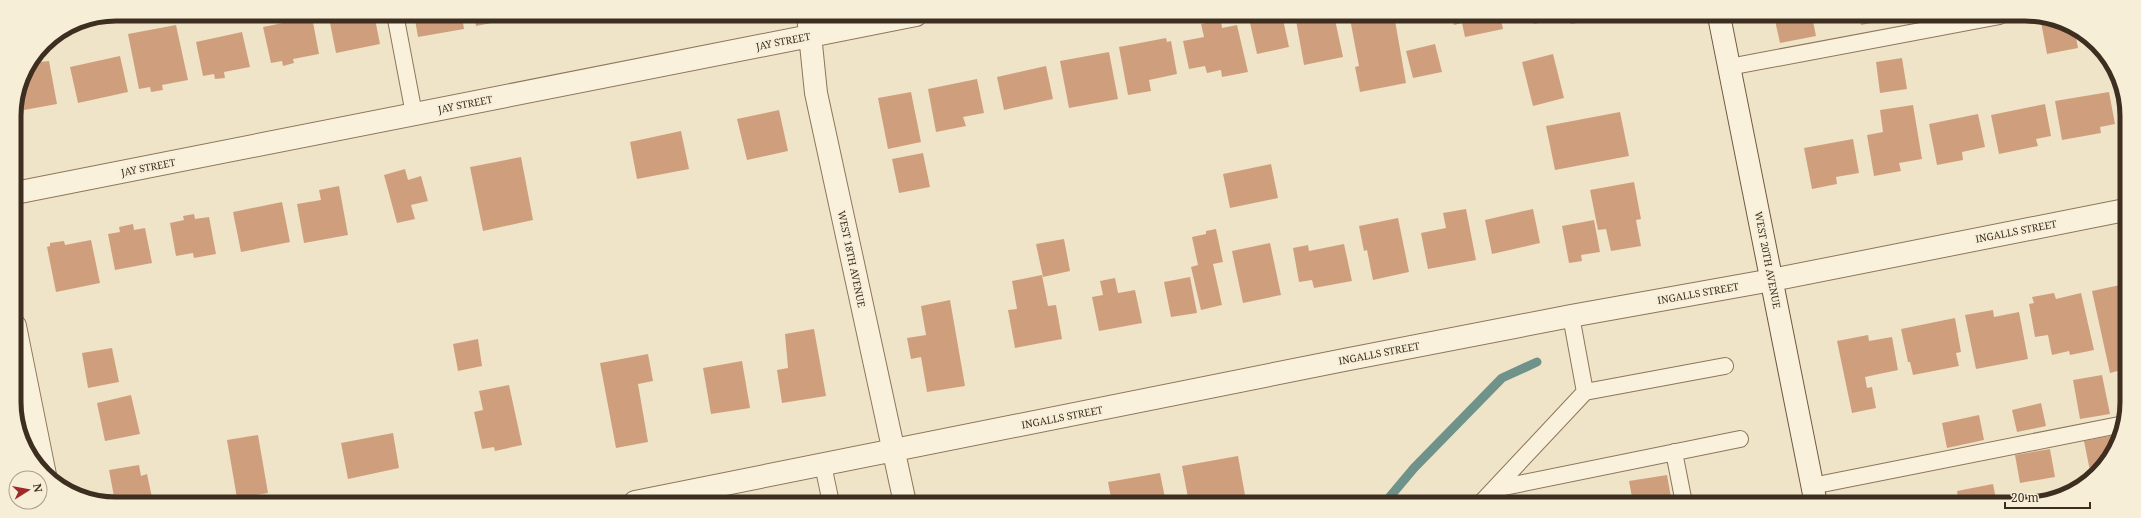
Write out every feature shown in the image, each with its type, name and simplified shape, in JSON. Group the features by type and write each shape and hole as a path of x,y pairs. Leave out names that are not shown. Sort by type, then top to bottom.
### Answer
{"street":[{"name":"JAY STREET","path":"21,192 414,114 809,25 852,21"},
{"name":"WEST 20TH AVENUE","path":"1720,21 1814,495"},
{"name":"WEST 18TH AVENUE","path":"809,25 816,94 904,497"},
{"name":"INGALLS STREET","path":"660,497 1571,316 1772,280 2120,211"},
{"path":"21,352 42,462"}],"lane":[{"path":"396,21 414,114"},
{"path":"1729,67 1973,21"},
{"path":"1571,316 1585,392"},
{"path":"1487,497 1585,392 1725,366"},
{"path":"1814,495 2117,426"},
{"path":"1494,489 1740,439"},
{"path":"1674,452 1683,497"},
{"path":"823,465 830,497"}],"building":[{"path":"292,21 313,21 319,54 293,59 294,63 283,66 282,61 271,63 263,27"},
{"path":"340,21 375,21 380,44 336,53 330,23"},
{"path":"415,21 475,21 463,23 464,29 418,37"},
{"path":"475,21 502,21 476,26"},
{"path":"1221,21 1222,28 1237,25 1248,72 1222,77 1221,70 1207,73 1205,66 1189,69 1183,41 1204,37 1201,24"},
{"path":"1258,21 1283,21 1289,47 1257,54 1250,23"},
{"path":"1296,21 1335,21 1343,57 1304,65"},
{"path":"1350,21 1395,21 1406,83 1360,92 1355,67 1359,66"},
{"path":"1453,21 1501,21 1503,29 1465,37 1462,23 1454,25"},
{"path":"1533,21 1548,21 1534,24"},
{"path":"1570,21 1589,21 1571,24"},
{"path":"1775,21 1813,21 1816,36 1780,43"},
{"path":"1860,21 1882,21 1861,25"},
{"path":"2041,23 2055,26 2076,36 2078,48 2047,54"},
{"path":"176,25 188,80 162,85 163,90 151,92 150,87 139,89 128,34"},
{"path":"242,32 250,67 224,72 225,78 215,79 214,74 203,76 196,42"},
{"path":"1166,38 1167,42 1171,41 1177,74 1149,80 1151,91 1128,95 1119,47"},
{"path":"1435,44 1442,72 1413,78 1406,51"},
{"path":"1109,52 1118,99 1069,108 1060,61"},
{"path":"1553,54 1564,98 1533,106 1522,62"},
{"path":"120,56 128,92 78,103 70,67"},
{"path":"1902,58 1907,89 1880,93 1876,62"},
{"path":"49,61 57,104 24,110 22,101 24,92 28,80 38,62"},
{"path":"1046,66 1053,99 1004,110 997,77"},
{"path":"977,79 984,113 963,117 966,126 936,132 928,89"},
{"path":"911,92 921,142 888,149 878,98"},
{"path":"2109,92 2115,124 2100,127 2101,133 2062,140 2055,101"},
{"path":"2045,104 2051,136 2036,139 2038,146 1999,154 1991,115"},
{"path":"1913,105 1922,159 1899,163 1901,171 1874,176 1867,135 1883,132 1880,110"},
{"path":"779,110 788,151 747,160 737,119"},
{"path":"1620,112 1629,156 1555,170 1546,126"},
{"path":"1978,114 1985,147 1962,152 1963,160 1937,165 1929,124"},
{"path":"681,131 689,169 637,179 630,142"},
{"path":"1853,139 1859,173 1836,177 1837,184 1812,189 1804,148"},
{"path":"923,153 930,187 899,193 892,159"},
{"path":"521,157 533,220 483,231 470,167"},
{"path":"1271,164 1278,198 1230,208 1223,174"},
{"path":"405,169 408,180 421,176 428,201 411,205 415,219 397,223 384,175"},
{"path":"1634,182 1641,219 1636,220 1641,246 1611,251 1606,229 1598,230 1590,190"},
{"path":"339,186 348,235 304,243 297,204 321,200 319,190"},
{"path":"282,202 290,242 241,252 233,212"},
{"path":"1466,209 1476,260 1428,269 1421,233 1446,228 1443,213"},
{"path":"1533,209 1540,243 1492,254 1485,220"},
{"path":"194,214 195,219 209,217 216,254 194,258 193,253 176,256 170,223 184,220 183,216"},
{"path":"1398,218 1409,272 1373,280 1367,250 1364,251 1359,226"},
{"path":"1594,220 1600,252 1581,255 1582,261 1569,263 1562,226"},
{"path":"133,224 134,230 145,228 152,263 115,270 108,234 120,232 119,227"},
{"path":"1216,229 1223,262 1213,264 1222,305 1201,310 1191,267 1198,265 1192,237 1206,234 1206,231"},
{"path":"1064,239 1070,271 1043,277 1036,244"},
{"path":"91,240 100,283 56,292 47,247 50,246 50,243 64,241 65,245"},
{"path":"1270,243 1281,295 1243,303 1232,251"},
{"path":"1344,244 1352,281 1314,288 1312,280 1299,282 1293,248 1308,245 1309,251"},
{"path":"1042,275 1048,306 1056,305 1062,339 1015,348 1008,310 1017,309 1012,281"},
{"path":"1190,277 1197,313 1171,317 1164,282"},
{"path":"1115,278 1118,293 1135,290 1142,323 1099,331 1092,297 1103,295 1100,281"},
{"path":"2120,285 2120,370 2110,373 2092,291"},
{"path":"2054,293 2056,299 2081,293 2094,350 2070,355 2069,351 2052,355 2048,335 2035,337 2029,304 2034,303 2032,297"},
{"path":"950,300 965,386 927,392 921,357 911,359 907,338 926,335 921,306"},
{"path":"1993,310 1994,317 2019,312 2028,359 1976,369 1965,315"},
{"path":"1955,318 1961,352 1956,353 1959,366 1913,375 1910,362 1908,362 1901,329"},
{"path":"814,329 826,396 782,403 777,370 788,368 785,334"},
{"path":"1868,335 1869,341 1892,337 1898,370 1865,377 1867,388 1872,387 1876,408 1852,413 1837,341"},
{"path":"478,339 482,366 458,371 453,344"},
{"path":"112,348 119,382 88,388 82,353"},
{"path":"648,354 653,381 638,384 648,442 616,448 600,363"},
{"path":"742,361 750,408 711,414 703,368"},
{"path":"2102,375 2110,414 2080,419 2073,380"},
{"path":"509,385 522,445 495,451 494,447 482,449 474,412 483,410 479,391"},
{"path":"131,395 140,434 105,441 97,403"},
{"path":"2041,403 2046,426 2017,432 2012,410"},
{"path":"1979,415 1984,440 1947,448 1942,423"},
{"path":"393,433 399,468 348,479 341,443"},
{"path":"258,435 268,493 237,497 227,440"},
{"path":"2114,435 2100,460 2090,471 2084,441"},
{"path":"2050,449 2055,477 2020,483 2015,455"},
{"path":"1238,456 1245,495 1234,497 1188,497 1182,466"},
{"path":"139,465 141,476 147,474 152,497 114,497 109,470"},
{"path":"1160,473 1165,497 1111,497 1108,482"},
{"path":"1667,475 1671,497 1632,497 1629,481"},
{"path":"1993,484 1996,497 1958,497 1957,491"}],"waterway":[{"path":"1390,497 1414,468 1502,378 1537,362"}]}
